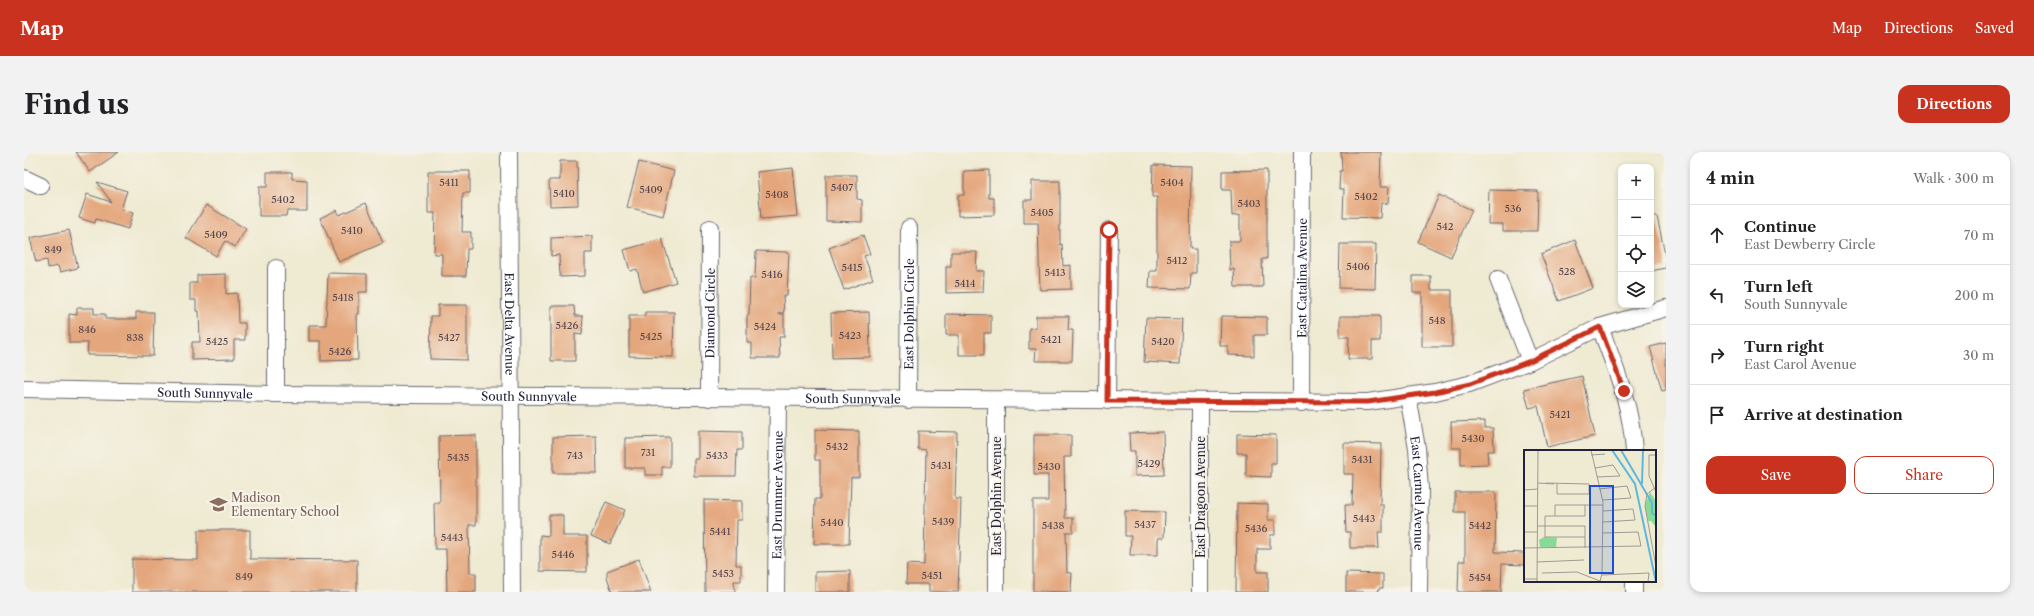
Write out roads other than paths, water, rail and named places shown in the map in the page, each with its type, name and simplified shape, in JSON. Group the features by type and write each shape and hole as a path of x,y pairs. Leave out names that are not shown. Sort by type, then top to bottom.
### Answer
{"street":[{"name":"East Delta Avenue","path":"509,152 512,592"},
{"name":"East Catalina Avenue","path":"1300,403 1302,152"},
{"path":"24,178 41,186"},
{"name":"Diamond Circle","path":"709,398 710,228"},
{"name":"East Dolphin Circle","path":"908,400 909,228"},
{"path":"1107,401 1109,230"},
{"path":"276,268 276,394"},
{"path":"1498,279 1530,361"},
{"name":"South Sunnyvale","path":"24,389 276,394 1300,403 1368,402 1435,392 1470,384 1530,361 1600,327 1666,308"},
{"path":"1600,327 1624,391 1632,424 1634,450"},
{"name":"East Carmel Avenue","path":"1408,396 1417,448 1420,489 1419,592"},
{"name":"East Drummer Avenue","path":"776,592 778,398"},
{"name":"East Dolphin Avenue","path":"996,400 996,592"},
{"name":"East Dragoon Avenue","path":"1200,402 1200,592"}],"place":[{"name":"Madison Elementary School","path":"218,504"}]}
